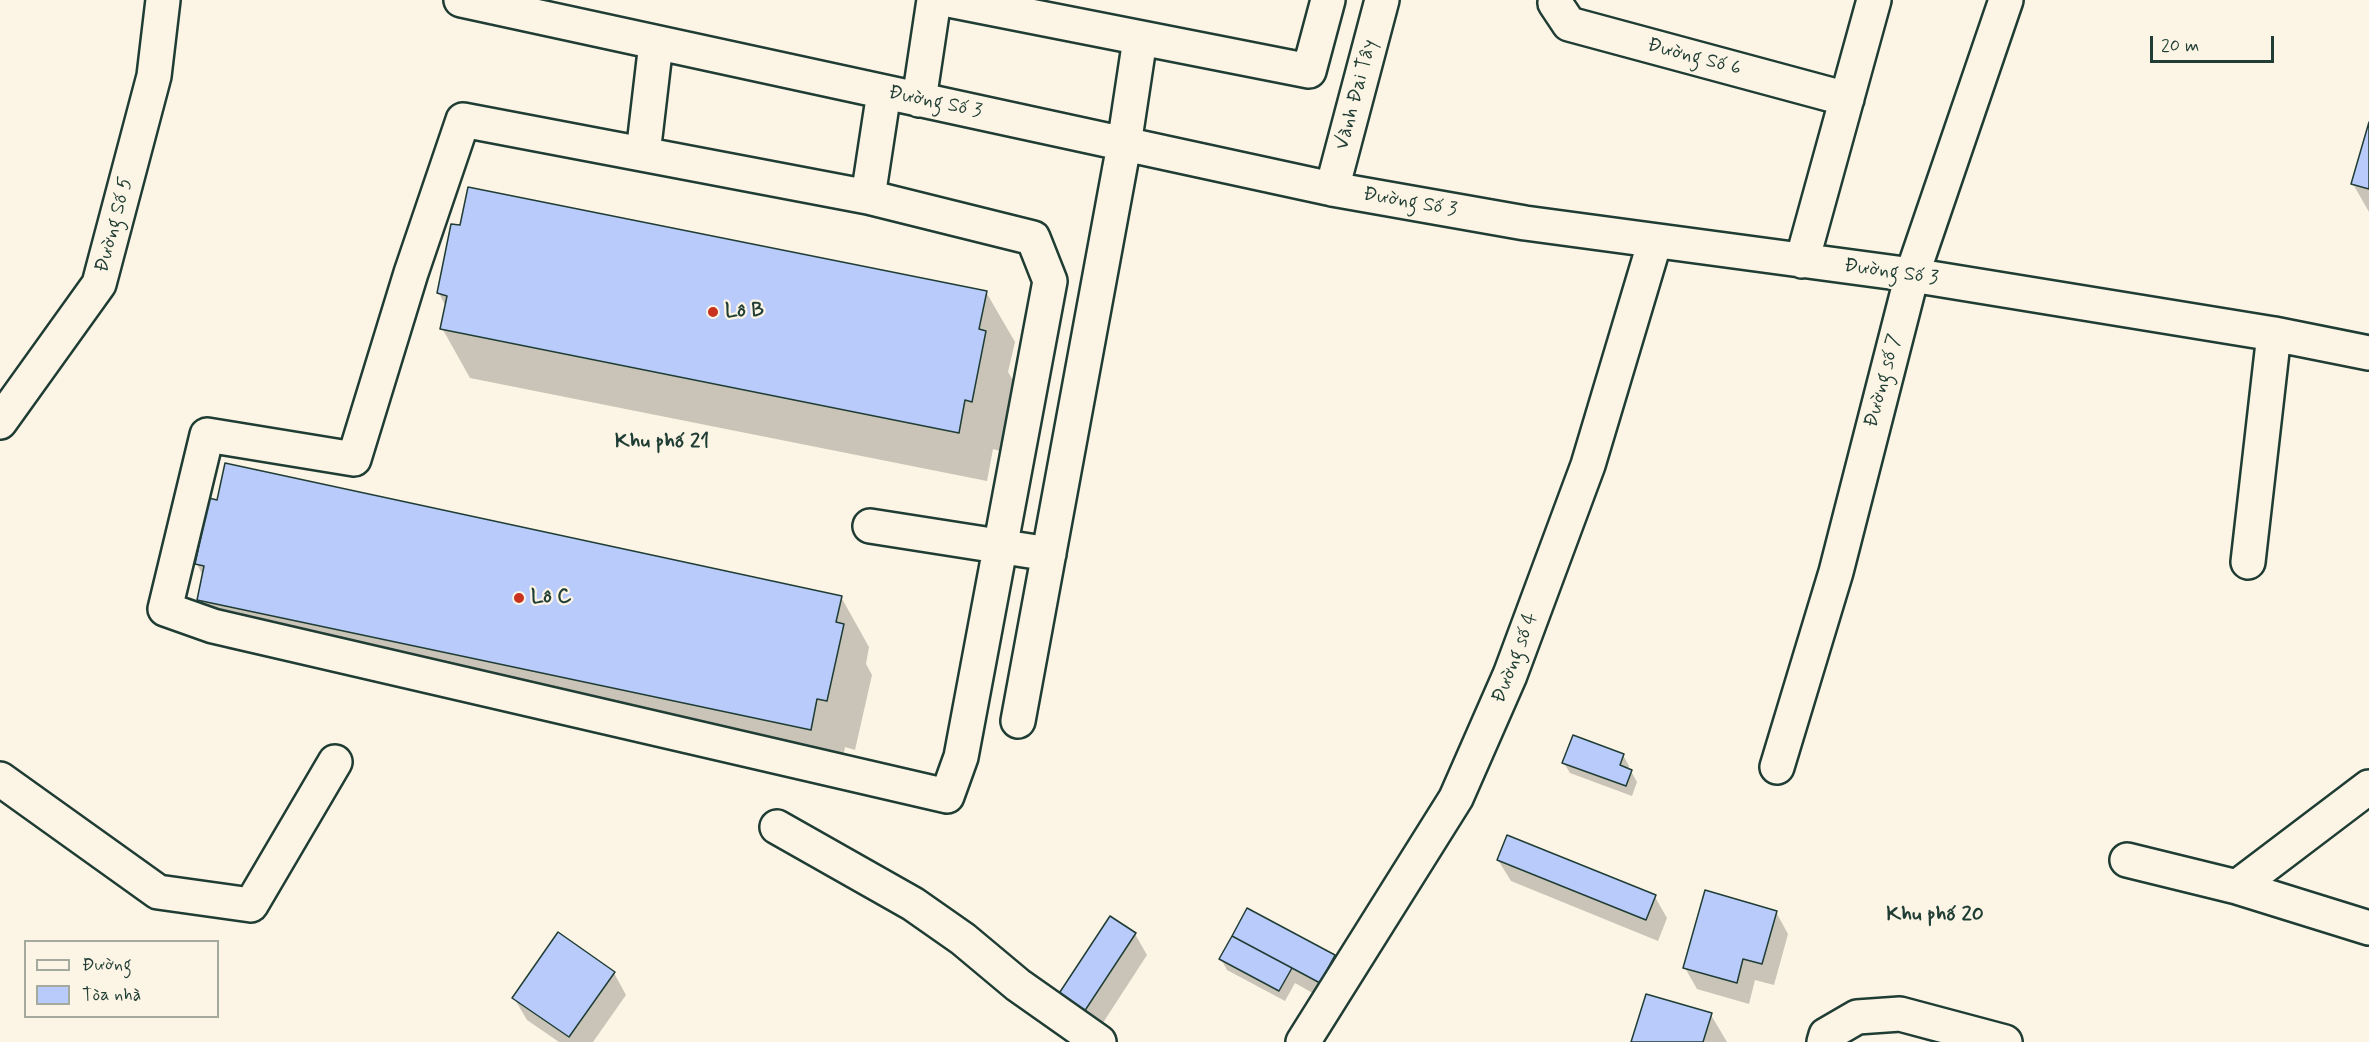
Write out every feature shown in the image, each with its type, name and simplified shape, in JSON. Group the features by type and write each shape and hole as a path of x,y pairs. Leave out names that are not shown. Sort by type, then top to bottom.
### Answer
{"street":[{"name":"Đường Số 5","path":"0,422 99,284 154,76 163,0"},
{"name":"Đường Số 3","path":"461,0 516,6 657,43 1332,189 1525,223 1912,275 2274,334 2369,353"},
{"path":"919,100 934,0"},
{"path":"949,0 1309,71 1328,0"},
{"name":"Vành Đai Tây","path":"1332,189 1382,0"},
{"name":"Đường Số 6","path":"1556,0 1555,3 1569,24 1847,99"},
{"path":"1802,261 1874,0"},
{"name":"Đường số 7","path":"1777,767 1836,572 1912,275 2006,0"},
{"path":"1018,721 1124,144 1140,39"},
{"path":"643,154 657,43"},
{"path":"868,197 884,92"},
{"path":"463,120 643,154 868,197 1033,238 1050,281 960,757 947,796 213,626 165,609 207,435 354,459 411,273 463,120"},
{"name":"Đường số 4","path":"1303,1042 1456,798 1510,675 1588,465 1655,241"},
{"path":"2248,562 2274,334"},
{"path":"870,526 1049,554"},
{"path":"0,779 158,891 251,905 335,762"},
{"path":"2237,887 2369,787"},
{"path":"777,827 913,904 963,939 1018,985 1099,1042"},
{"path":"2127,860 2237,887 2369,928"},
{"path":"1824,1042 1826,1035 1857,1017 1900,1014 2005,1042"}],"building":[{"path":"2369,122 2369,189 2351,184"},
{"name":"Lô B","path":"468,187 987,291 979,329 986,331 972,402 965,400 959,433 440,329 447,296 437,293 451,224 460,225"},
{"name":"Lô C","path":"225,463 842,596 836,622 844,624 827,701 817,699 811,730 197,600 204,566 195,564 209,498 217,500"},
{"path":"1573,735 1624,754 1620,765 1632,770 1626,786 1562,763"},
{"path":"1507,835 1656,895 1646,920 1497,860"},
{"path":"1705,890 1777,911 1762,964 1743,959 1737,983 1683,968"},
{"path":"1247,908 1335,955 1320,983 1232,936"},
{"path":"1110,916 1136,933 1084,1012 1058,995"},
{"path":"558,932 615,972 569,1037 512,998"},
{"path":"1232,936 1292,968 1279,991 1219,959"},
{"path":"1646,994 1712,1013 1703,1042 1631,1042"}],"place":[{"name":"Lô B","path":"713,312"},
{"name":"Lô C","path":"519,598"}],"district":[{"name":"Khu phố 21","path":"662,443"},
{"name":"Khu phố 20","path":"1935,916"}]}
